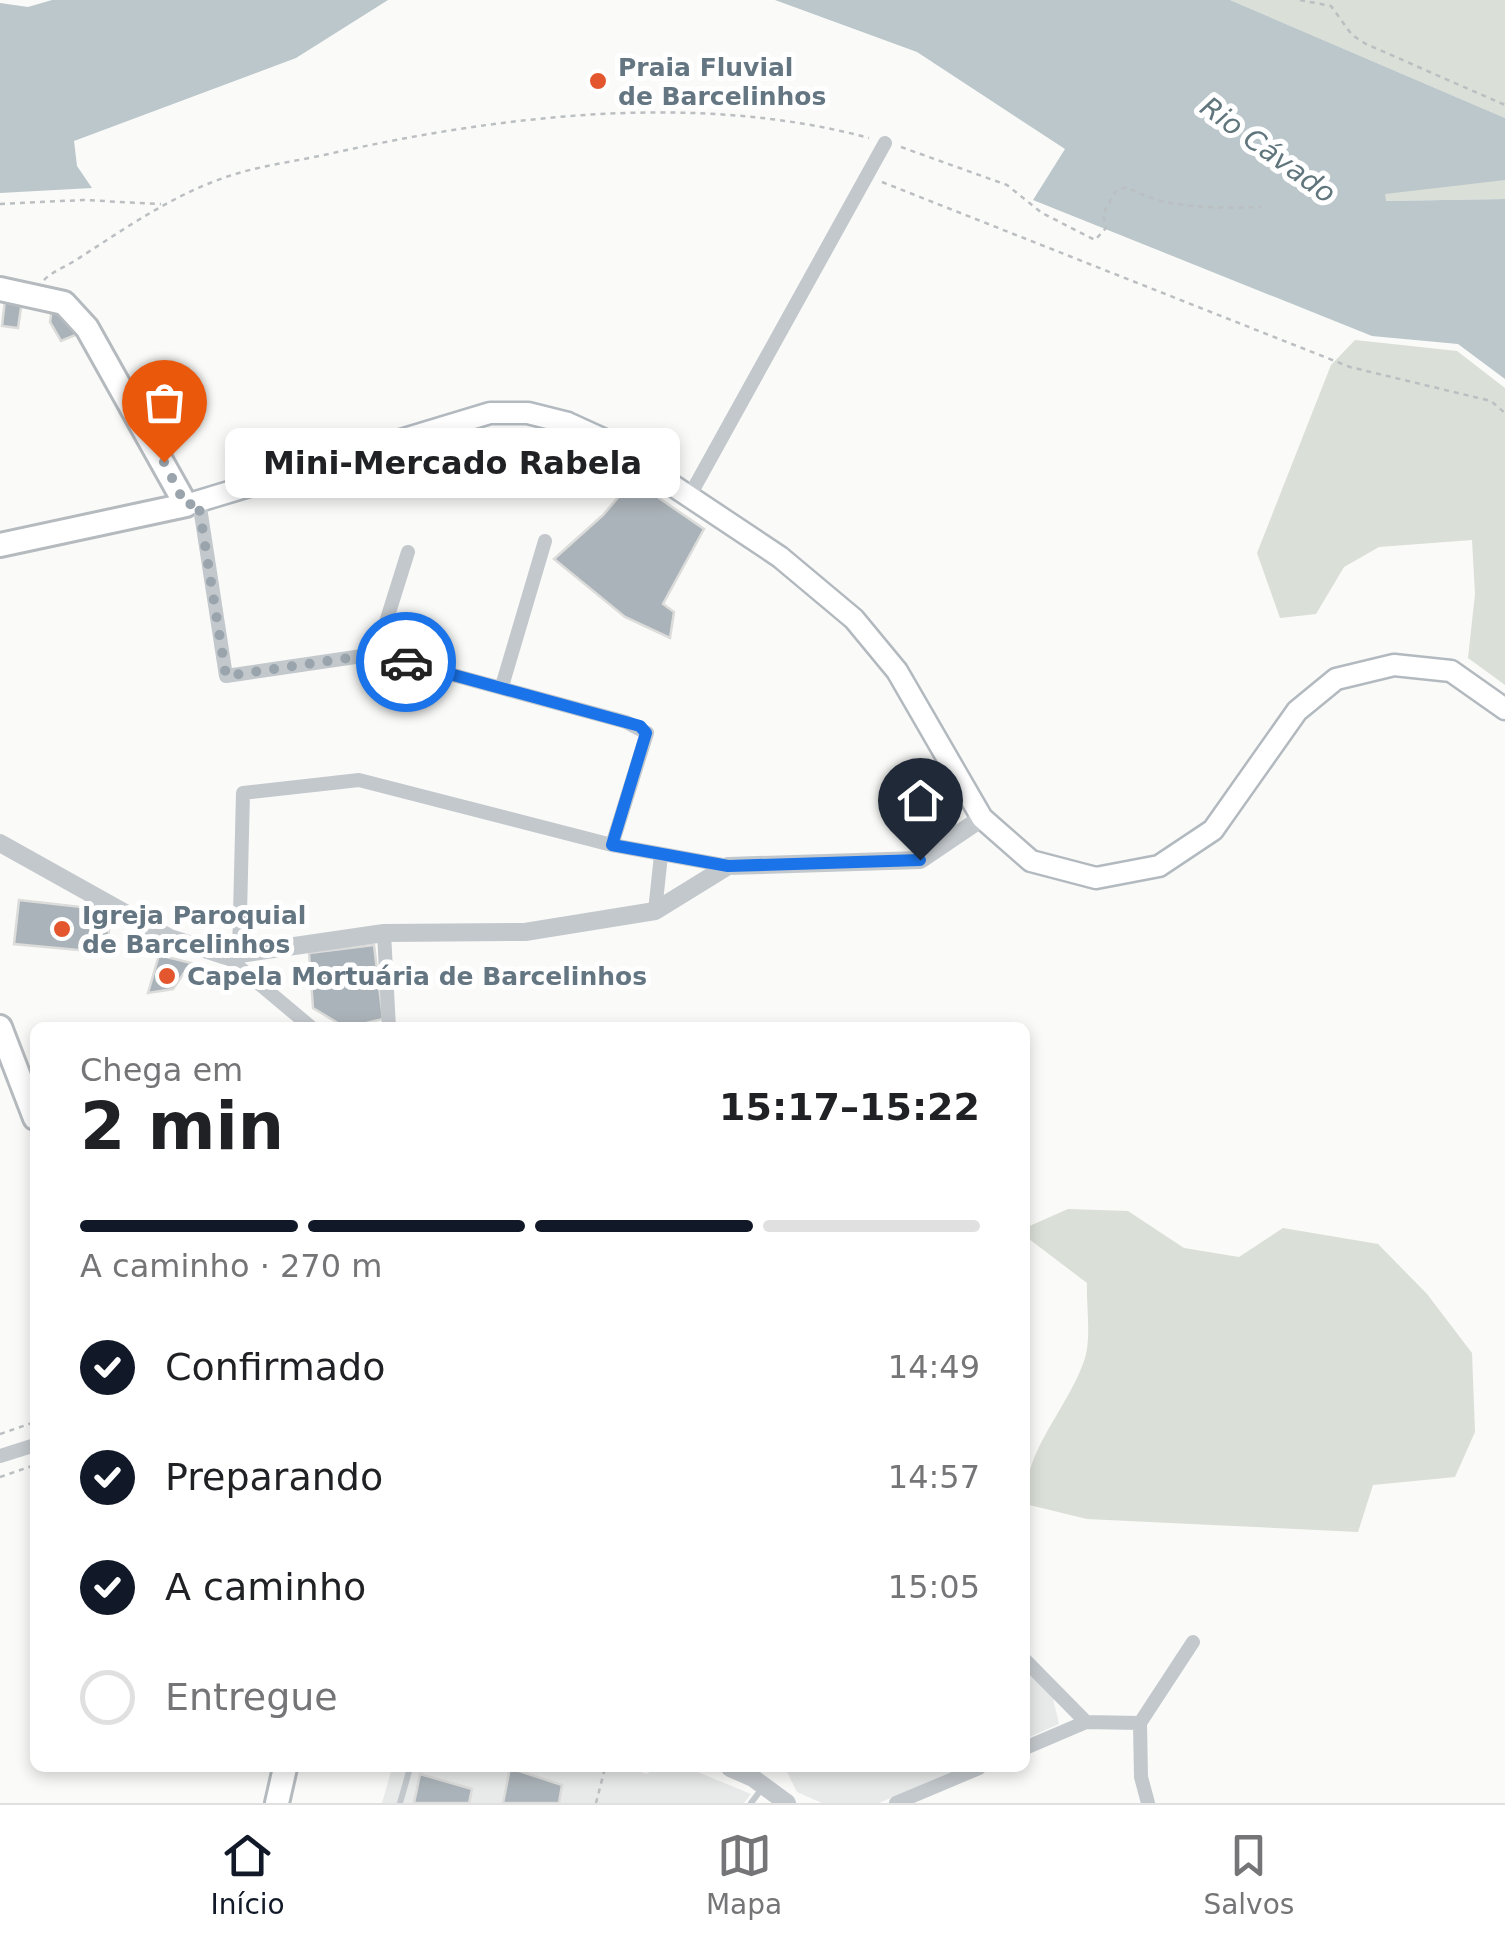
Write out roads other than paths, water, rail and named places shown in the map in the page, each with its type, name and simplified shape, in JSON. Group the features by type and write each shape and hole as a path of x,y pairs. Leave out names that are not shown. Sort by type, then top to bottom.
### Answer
{"main road":[{"path":"0,289 64,302 87,328 192,503"},
{"path":"0,545 192,503 490,413 528,413 568,423 603,439 780,557 854,619 897,672 982,818 1031,860 1096,878 1159,866 1213,830 1297,711 1336,679 1394,664 1451,671 1494,697 1505,709"},
{"path":"0,1027 30,1105"},
{"path":"277,1803 284,1772"}],"street":[{"path":"689,497 885,142"},
{"path":"192,503 226,676 376,654 640,726 646,733 612,845"},
{"path":"502,686 545,541"},
{"path":"376,654 408,552"},
{"path":"233,955 243,793 358,780 612,845 728,866 920,860 982,818"},
{"path":"0,843 170,938 233,955 384,933 525,932 655,911 728,866"},
{"path":"655,911 661,855"},
{"path":"384,933 389,1022"},
{"path":"233,955 306,1022"},
{"path":"0,1456 30,1447"},
{"path":"1148,1803 1140,1777 1140,1723 1192,1642"},
{"path":"1030,1665 1086,1722"},
{"path":"1030,1746 1086,1722 1140,1723"},
{"path":"896,1803 970,1772"},
{"path":"757,1777 787,1803"}],"lane":[{"path":"400,1803 409,1772"},
{"path":"751,1803 757,1777"}],"water":[{"path":"52,0 388,0 296,58 74,141 77,166 92,188 0,193 0,3 28,7"},
{"name":"Rio Cávado","path":"775,0 1230,0 1505,118 1505,180 1385,194 1386,201 1505,199 1505,379 1458,344 1372,336 1033,200 1065,149 917,52"}],"place":[{"name":"Praia Fluvial de Barcelinhos","path":"598,81"},
{"name":"Mini-Mercado Rabela","path":"164,462"},
{"name":"Igreja Paroquial de Barcelinhos","path":"62,929"},
{"name":"Capela Mortuária de Barcelinhos","path":"167,976"}]}
